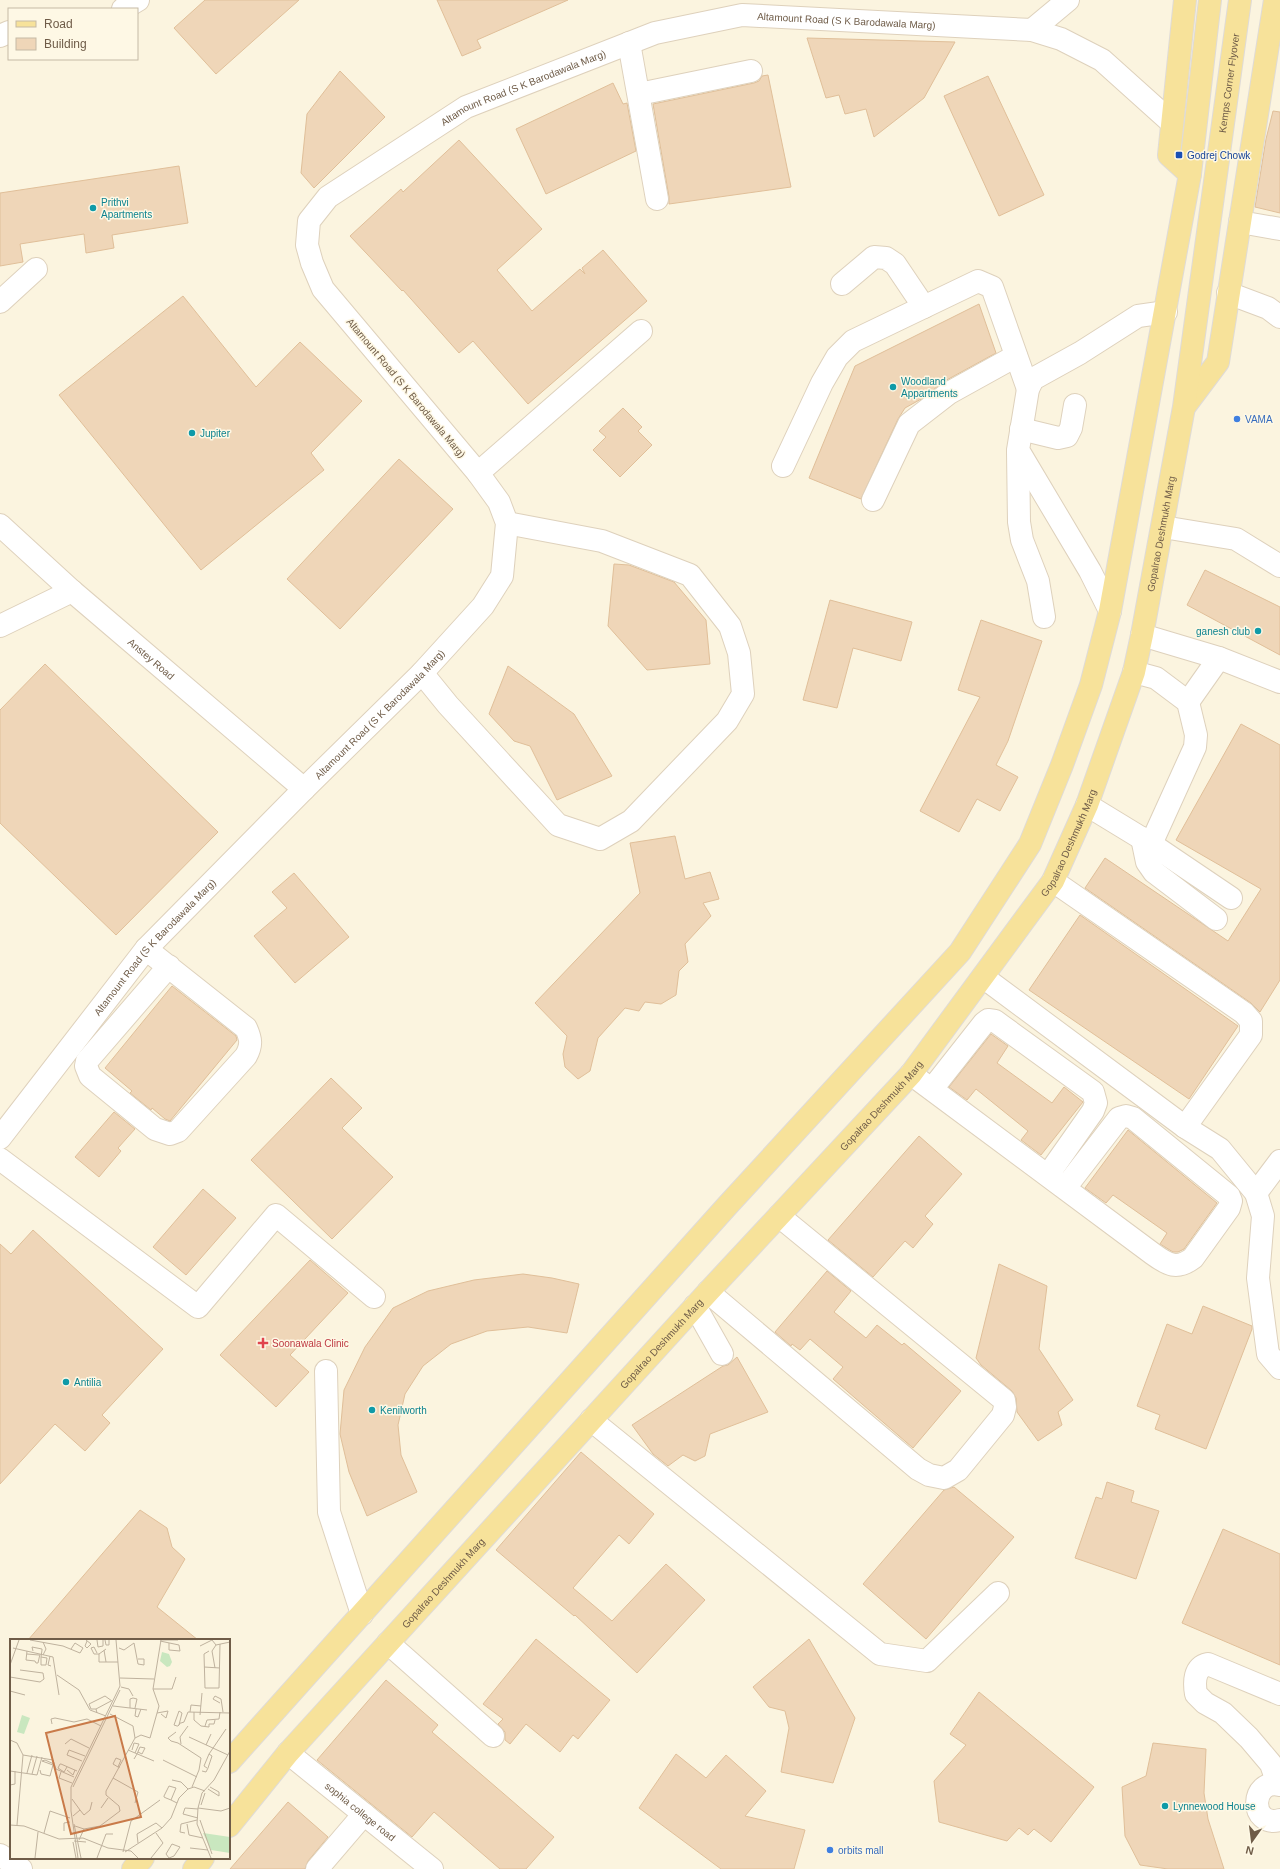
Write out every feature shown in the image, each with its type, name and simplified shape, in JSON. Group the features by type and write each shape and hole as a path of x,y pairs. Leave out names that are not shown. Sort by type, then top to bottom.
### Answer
{"main road":[{"path":"1185,0 1171,122 1169,155 1190,174"},
{"path":"230,1761 728,1206 960,952 1030,844 1062,765 1091,685 1110,611 1166,312 1190,174 1197,124 1210,0"},
{"name":"Kemps Corner Flyover","path":"1210,214 1240,0"},
{"path":"1184,407 1218,362 1275,0"},
{"name":"Gopalrao Deshmukh Marg","path":"230,1825 288,1753 701,1299 911,1074 1053,881 1087,805 1134,672 1163,527 1184,407 1210,214"},
{"path":"133,1869 142,1859"},
{"path":"194,1869 202,1859"}],"street":[{"path":"125,8 138,0"},
{"path":"1032,30 1068,0"},
{"name":"Altamount Road (S K Barodawala Marg)","path":"0,1138 146,950 304,789 422,673 483,606 502,576 507,523 499,502 478,473 323,289 312,263 307,245 309,221 328,197 466,107 654,33 742,14 1032,30 1061,39 1102,60 1171,122"},
{"path":"629,43 657,199"},
{"path":"638,94 752,71"},
{"path":"1240,222 1280,229"},
{"path":"842,284 874,256 886,258 895,264 924,307"},
{"path":"0,302 36,269"},
{"path":"783,466 822,383 837,357 854,341 978,282 985,283 992,287 1028,389"},
{"path":"1228,294 1268,308 1280,317"},
{"path":"1044,617 1038,581 1022,540 1019,522 1020,440 1028,389 1033,379 1080,353 1138,316 1166,312"},
{"path":"478,473 641,331"},
{"path":"873,500 909,424 949,393 1016,356"},
{"path":"1020,440 1058,438 1067,436 1071,428 1075,406"},
{"path":"1020,440 1110,611"},
{"path":"422,673 448,705 558,825 600,839 631,821 727,721 743,694 739,653 730,626 690,576 602,541 507,523"},
{"name":"Anstey Road","path":"0,525 72,591 304,789"},
{"path":"1163,527 1236,539 1280,566"},
{"path":"0,626 72,591"},
{"path":"1142,635 1219,658 1280,682"},
{"path":"1188,702 1219,658"},
{"path":"1134,672 1156,678 1188,702 1196,736 1195,747 1147,841 1147,862 1154,872 1216,919"},
{"path":"1087,805 1147,841 1231,898"},
{"path":"1053,881 1244,1013 1251,1021 1251,1035 1185,1127"},
{"path":"146,950 169,966 246,1028 250,1038 250,1048 246,1056 178,1131 170,1134 155,1129 90,1076 86,1066 87,1061 169,966"},
{"path":"983,977 1185,1127 1220,1149 1256,1194 1262,1216 1258,1278 1268,1354 1280,1368"},
{"path":"932,1089 984,1023 988,1020 995,1021 1093,1092 1096,1103 1093,1110 1048,1175"},
{"path":"81,1034 98,1048"},
{"path":"911,1074 1153,1254 1173,1265 1185,1264 1193,1258 1229,1208 1231,1201 1229,1196 1133,1118 1126,1116 1119,1118 1066,1188"},
{"path":"0,1159 198,1307 276,1215 374,1297"},
{"path":"1256,1194 1280,1161"},
{"path":"701,1299 918,1469 929,1475 944,1478 958,1470 1003,1415 1005,1407 1004,1400 779,1216"},
{"path":"1258,1278 1280,1313"},
{"path":"701,1299 722,1354"},
{"path":"326,1371 329,1512 362,1614"},
{"path":"591,1420 880,1654 927,1661 998,1593"},
{"path":"388,1643 493,1736"},
{"path":"1280,1694 1208,1664 1202,1665 1198,1670 1195,1686 1196,1694 1205,1703 1223,1713 1249,1738 1271,1764 1279,1785 1266,1787 1261,1791 1256,1802 1257,1809 1265,1819 1272,1821 1280,1820"},
{"name":"sophia college road","path":"288,1753 432,1869"},
{"path":"317,1869 364,1814"},
{"path":"0,1855 21,1869"}],"building":[{"path":"205,0 299,0 216,74 174,28"},
{"path":"437,0 568,0 477,40 481,48 462,56"},
{"path":"807,38 955,42 924,98 874,137 866,109 845,114 839,95 826,98"},
{"path":"340,71 385,117 314,188 301,173 307,114"},
{"path":"768,75 791,187 669,204 653,104 754,83 759,81 762,76"},
{"path":"988,76 1044,195 999,216 944,96"},
{"path":"613,83 623,104 627,103 636,151 546,194 516,129"},
{"path":"1273,111 1280,112 1280,213 1255,207 1266,139"},
{"path":"459,140 542,229 497,270 532,311 580,269 585,274 582,268 603,250 647,301 528,404 473,341 459,353 403,290 402,291 350,236 401,189 403,192"},
{"name":"Prithvi Apartments","path":"179,166 188,223 112,235 114,248 86,253 84,234 20,244 23,262 0,266 0,193"},
{"name":"Jupiter","path":"183,296 256,387 300,342 362,401 311,453 324,470 201,570 59,395"},
{"name":"Woodland Appartments","path":"979,304 996,353 943,382 923,398 905,408 898,419 861,499 809,478 855,366"},
{"path":"623,408 642,427 638,431 652,445 620,477 593,450 606,437 599,431"},
{"path":"399,459 453,509 340,629 287,579"},
{"path":"614,564 629,565 674,582 706,620 710,664 647,670 608,626"},
{"name":"ganesh club","path":"1205,570 1280,607 1280,655 1187,605"},
{"path":"830,600 912,622 901,661 853,648 837,708 803,700"},
{"path":"981,620 1042,641 1008,741 996,765 1018,777 1000,811 977,799 959,832 920,811 980,697 958,690"},
{"path":"45,664 218,832 116,935 0,823 0,710"},
{"path":"508,666 574,714 612,776 557,800 530,746 514,741 489,714"},
{"path":"1241,724 1280,745 1280,980 1260,1012 1251,1003 1085,888 1105,858 1228,941 1261,889 1176,840"},
{"path":"675,836 685,879 710,872 719,899 703,903 711,916 685,944 688,962 679,971 676,995 661,1004 645,1002 639,1011 625,1008 598,1038 590,1071 578,1079 565,1067 563,1054 567,1036 535,1003 640,893 630,843"},
{"path":"294,873 349,937 295,983 254,936 287,908 272,892"},
{"path":"1080,915 1238,1026 1189,1099 1029,990"},
{"path":"172,986 236,1036 237,1040 170,1121 165,1119 152,1108 151,1110 130,1093 132,1091 105,1068"},
{"path":"991,1034 1008,1046 997,1063 1052,1103 1064,1087 1083,1102 1041,1155 1021,1140 1028,1131 976,1089 967,1100 949,1087"},
{"path":"331,1078 362,1108 342,1128 393,1177 332,1239 251,1160"},
{"path":"114,1112 135,1129 118,1148 121,1151 99,1177 75,1157"},
{"path":"1128,1130 1217,1203 1184,1249 1178,1252 1173,1252 1160,1244 1167,1233 1113,1195 1106,1203 1085,1188"},
{"path":"919,1136 962,1174 925,1216 933,1224 913,1248 905,1241 873,1277 828,1240"},
{"path":"203,1189 236,1218 186,1275 153,1247"},
{"name":"Antilia","path":"33,1230 163,1349 102,1415 110,1423 85,1451 55,1424 0,1484 0,1244 11,1254"},
{"path":"310,1260 348,1293 290,1355 309,1372 276,1407 220,1355"},
{"path":"999,1264 1047,1286 1039,1349 1073,1400 1058,1412 1062,1425 1038,1441 1017,1412 1016,1398 1012,1391 981,1365 976,1358"},
{"path":"827,1271 851,1291 834,1312 866,1338 877,1325 902,1345 904,1343 961,1391 913,1448 833,1379 843,1367 810,1339 800,1350 792,1344 791,1346 775,1332"},
{"name":"Kenilworth","path":"523,1274 579,1284 567,1333 528,1327 487,1331 451,1344 423,1366 405,1394 398,1425 401,1455 417,1492 367,1516 349,1472 340,1434 344,1390 365,1347 393,1308 428,1291 474,1280"},
{"path":"1203,1306 1252,1326 1206,1449 1155,1429 1160,1415 1137,1406 1167,1324 1192,1334"},
{"path":"737,1357 768,1412 710,1434 705,1456 695,1461 683,1455 668,1466 653,1454 632,1425 723,1366 728,1365"},
{"path":"581,1452 654,1514 629,1544 619,1535 573,1588 612,1621 666,1564 705,1600 637,1673 575,1615 574,1616 496,1550"},
{"path":"1107,1482 1134,1491 1131,1502 1159,1511 1136,1579 1075,1558 1096,1497 1102,1499"},
{"path":"954,1487 1014,1537 926,1639 863,1584 944,1490"},
{"path":"140,1510 167,1528 172,1547 185,1559 157,1607 197,1639 29,1639"},
{"path":"1223,1529 1280,1554 1280,1665 1182,1623"},
{"path":"536,1639 610,1700 578,1739 573,1735 560,1752 526,1724 510,1744 505,1740 505,1732 498,1724 503,1719 483,1704"},
{"path":"809,1639 855,1718 833,1783 781,1772 789,1728 785,1711 769,1707 753,1687"},
{"path":"386,1680 438,1725 432,1732 554,1837 526,1869 500,1869 434,1812 412,1837 317,1760"},
{"path":"979,1692 1094,1787 1051,1842 1034,1829 1028,1835 1019,1828 1007,1841 939,1822 934,1781 966,1745 950,1734"},
{"name":"Lynnewood House","path":"1153,1743 1206,1749 1204,1793 1208,1819 1224,1869 1168,1869 1140,1865 1125,1836 1122,1787 1146,1776"},
{"path":"676,1754 706,1778 726,1755 766,1791 745,1816 805,1830 794,1869 721,1869 639,1808"},
{"path":"288,1802 328,1837 308,1861 305,1869 230,1869"}],"place":[{"name":"Godrej Chowk","path":"1179,155"},
{"name":"Prithvi Apartments","path":"93,208"},
{"name":"Woodland Appartments","path":"893,387"},
{"name":"VAMA","path":"1237,419"},
{"name":"Jupiter","path":"192,433"},
{"name":"ganesh club","path":"1258,631"},
{"name":"Soonawala Clinic","path":"263,1343"},
{"name":"Antilia","path":"66,1382"},
{"name":"Kenilworth","path":"372,1410"},
{"name":"Lynnewood House","path":"1165,1806"},
{"name":"orbits mall","path":"830,1850"}]}
